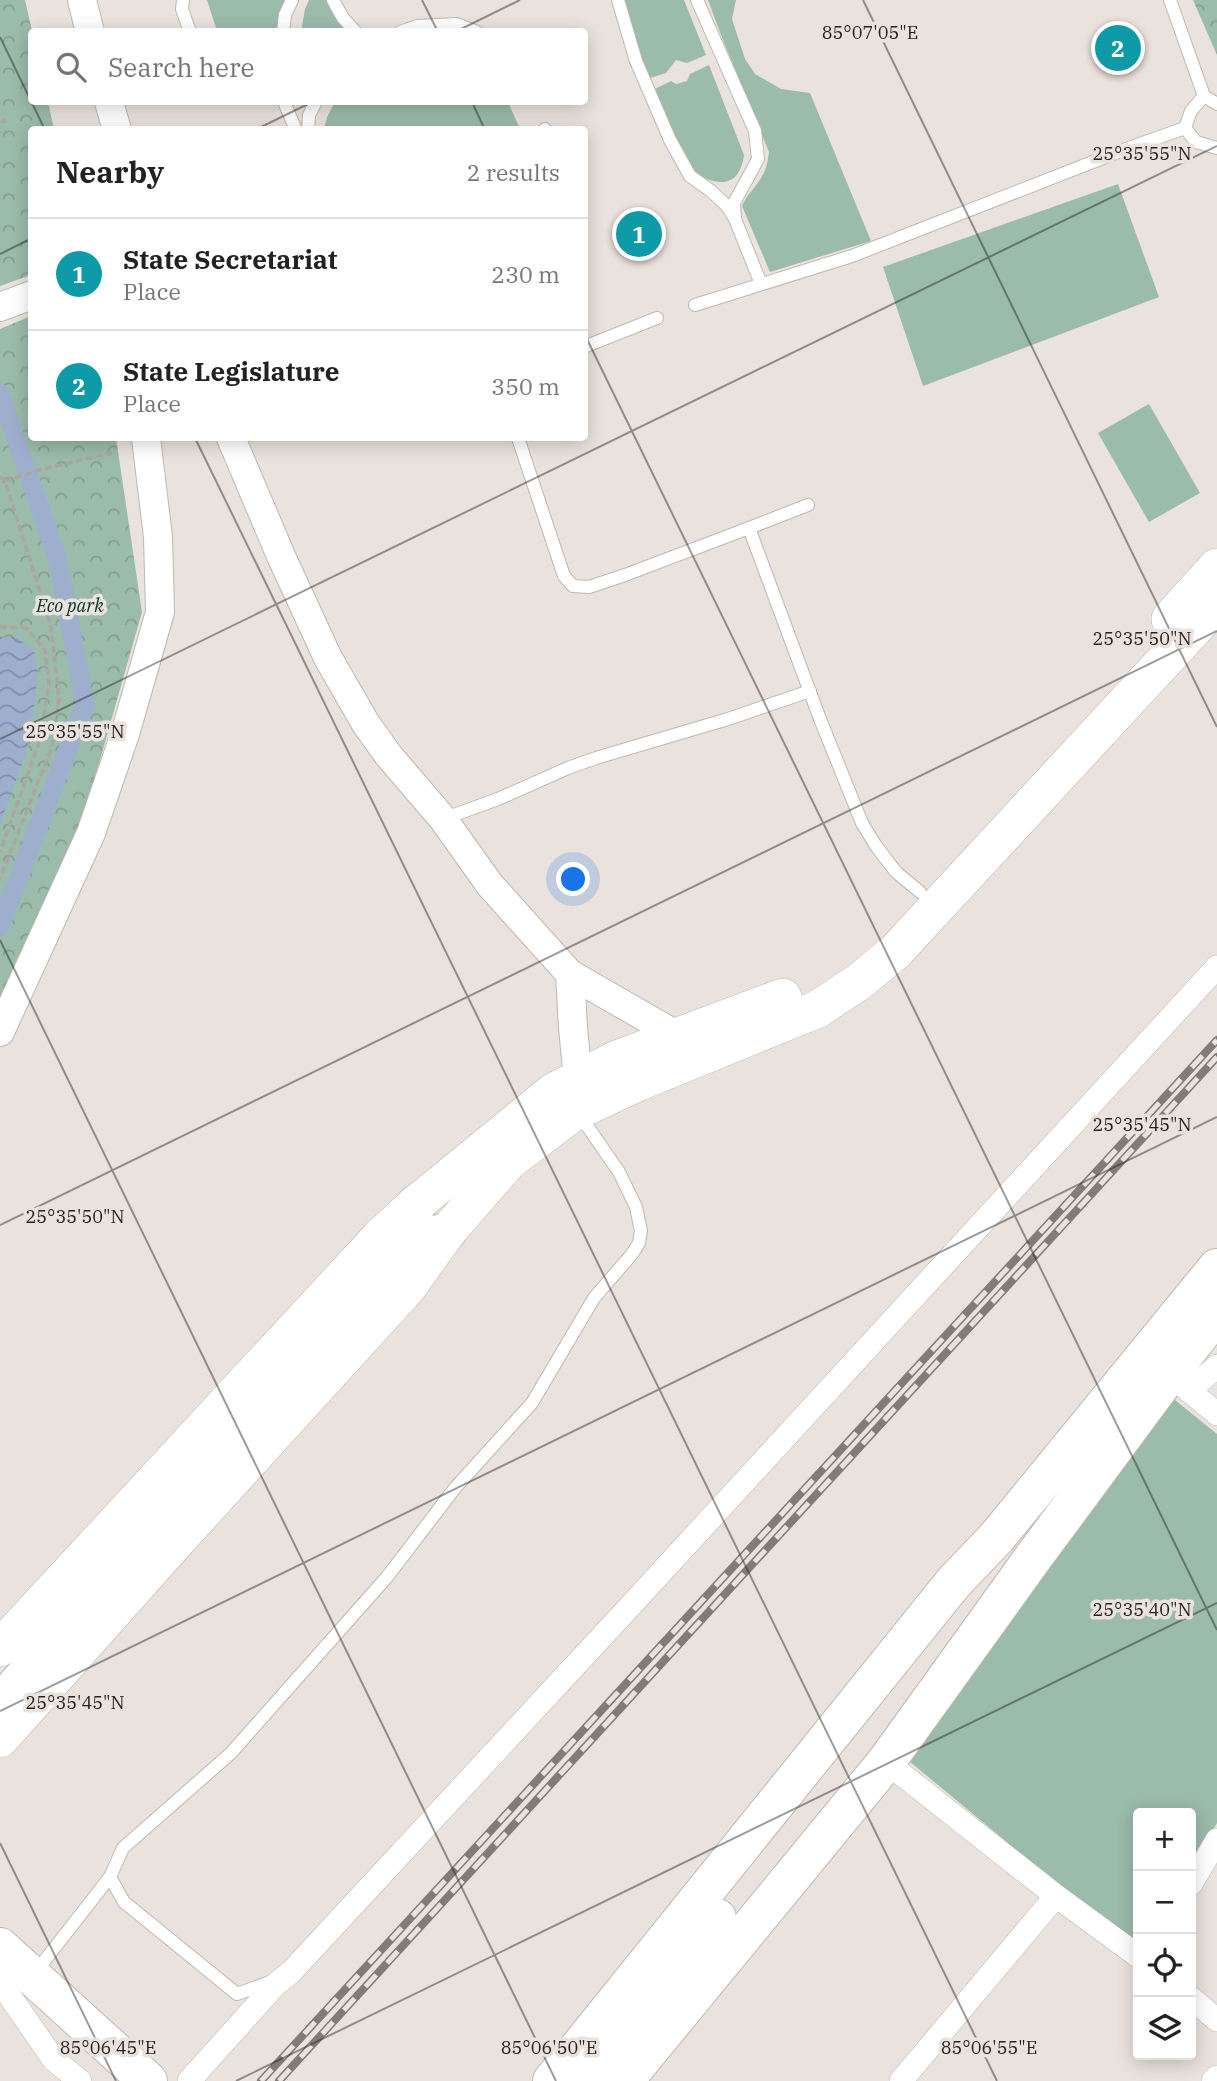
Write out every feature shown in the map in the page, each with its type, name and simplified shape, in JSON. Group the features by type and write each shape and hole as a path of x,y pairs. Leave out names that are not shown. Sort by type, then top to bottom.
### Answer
{"highway":[{"path":"0,1704 399,1253 416,1204"},
{"path":"399,1253 448,1231"},
{"path":"552,2081 954,1582 997,1538 1217,1268"},
{"path":"624,2081 886,1762 1030,1562 1179,1383 1217,1313"},
{"path":"588,2081 977,1590 997,1538"},
{"path":"977,1590 1030,1562"},
{"path":"0,1947 148,2081"}],"main road":[{"path":"0,1738 408,1287 448,1231 508,1162 617,1059 798,992 845,965 879,936 1217,568"},
{"path":"0,1648 380,1237 416,1204 553,1092 578,1095 639,1082 818,1009 860,981 896,951 1217,604"}],"street":[{"path":"82,0 89,28"},
{"path":"111,105 116,126"},
{"path":"0,307 28,296"},
{"path":"0,1032 91,833 125,734 160,612 158,537 146,441"},
{"path":"232,441 328,658 366,724 389,756 443,819 490,885 570,974 678,1036"},
{"path":"189,2081 275,1985 291,1972 624,1613 1217,967"},
{"path":"570,974 578,1095"},
{"path":"1217,1366 1179,1383 1217,1414"},
{"path":"886,1762 1056,1896 1133,1952"},
{"path":"1196,1876 1217,1840"},
{"path":"901,2081 1056,1896"},
{"path":"0,1982 54,2060 80,2081"},
{"path":"1196,2002 1217,2020"},
{"path":"1213,2081 1217,2077"}],"lane":[{"path":"183,0 182,9 189,28"},
{"path":"283,28 285,15 292,0"},
{"path":"332,0 352,28"},
{"path":"618,0 636,61 674,149 690,176 711,191 736,219"},
{"path":"697,0 755,131 758,159 734,203 736,219 761,285"},
{"path":"1170,0 1204,96 1217,104"},
{"path":"411,28 457,24 467,28"},
{"path":"1185,128 1191,111 1204,96"},
{"path":"285,105 294,126"},
{"path":"308,126 309,115 314,105"},
{"path":"1185,128 1196,142 1217,148"},
{"path":"695,305 852,256 1185,128"},
{"path":"588,345 657,318"},
{"path":"519,441 565,576 573,586 589,587 625,575 808,505"},
{"path":"749,527 810,691 863,822 876,846 896,872 920,892"},
{"path":"443,819 596,758 728,719 810,691"},
{"path":"34,1974 110,1877 123,1848 232,1753 387,1577 455,1488 532,1403 594,1298 639,1243 641,1231 636,1207 578,1095"},
{"path":"110,1877 124,1902 237,1994 270,1982 275,1985"}],"path":[{"path":"0,122 8,120"},
{"path":"5,481 111,453"},
{"path":"0,477 5,481 51,626 59,699 52,747 0,879"},
{"path":"0,627 26,628 45,650 49,684 39,743 0,852"}],"green space":[{"path":"0,0 25,0 31,28 28,28 28,105 49,105 53,126 28,126 28,276 0,286"},
{"path":"207,0 284,0 277,28 216,28"},
{"path":"309,0 334,0 358,28 302,28"},
{"path":"620,0 684,0 706,55 687,63 676,60 666,73 647,79"},
{"path":"708,0 736,0 732,19 745,59 755,74 781,89 810,93 871,241 770,272 742,206 763,175 769,152"},
{"path":"1193,0 1217,0 1217,55"},
{"path":"709,65 744,155 737,174 725,182 709,180 691,171 653,90 671,81 676,84 687,81 690,74"},
{"path":"333,105 509,105 519,126 325,126"},
{"path":"1118,184 1159,297 923,386 883,267"},
{"name":"Eco park","path":"28,317 28,441 116,441 142,612 79,834 0,1035 0,329"},
{"path":"1149,404 1200,493 1149,522 1098,433"},
{"path":"1170,1396 1217,1434 1217,1823 1196,1859 1196,1808 1133,1808 1133,1944 903,1756"}],"water":[{"path":"0,637 17,637 34,651 38,668 31,739 0,824"}],"waterway":[{"path":"0,393 58,560 85,705 0,926"}],"railway":[{"path":"261,2081 1217,1040"},
{"path":"279,2081 1217,1057"}],"place":[{"name":"State Legislature","path":"1118,48"},
{"name":"State Secretariat","path":"639,234"}]}
